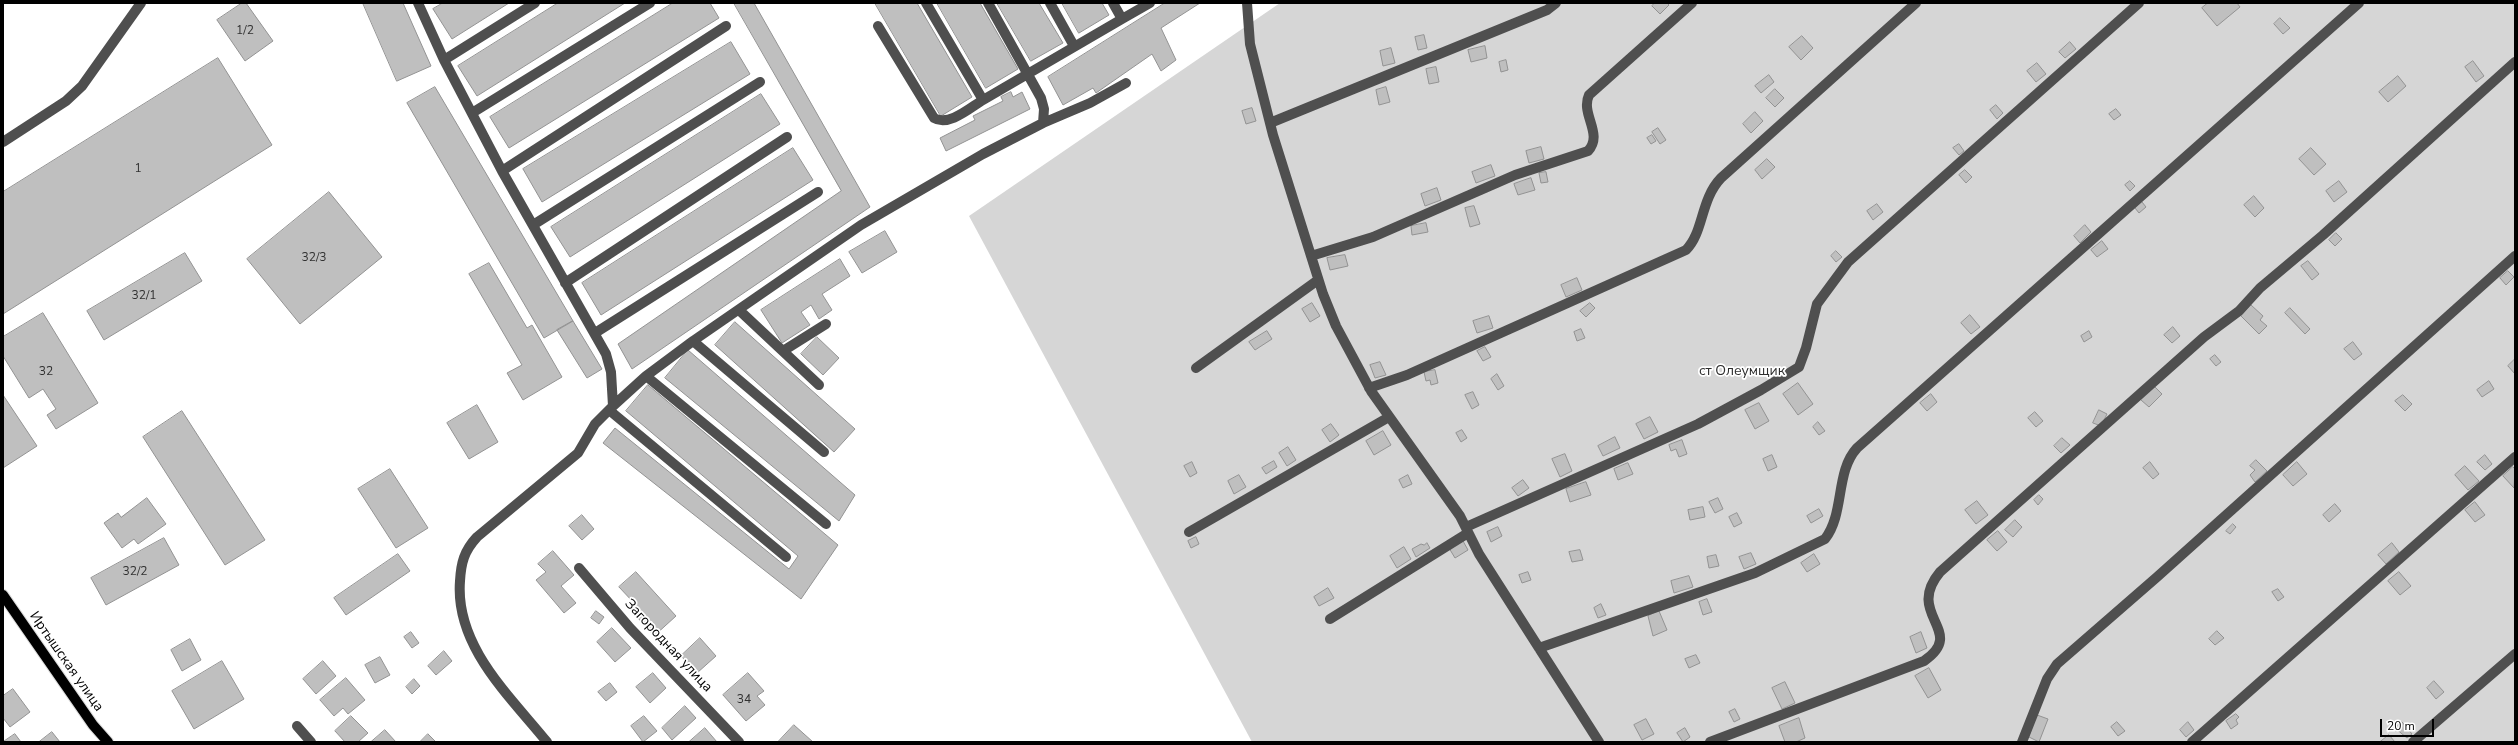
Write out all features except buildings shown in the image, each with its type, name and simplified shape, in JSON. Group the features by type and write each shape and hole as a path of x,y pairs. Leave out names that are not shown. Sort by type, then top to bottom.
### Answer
{"main road":[{"name":"Иртышская улица","path":"3,595 93,725 108,742"}],"street":[{"path":"3,142 66,101 82,86 141,3"},
{"path":"418,3 444,60 502,171 595,333 609,364 611,408 786,557"},
{"path":"444,60 535,3"},
{"path":"472,113 650,3"},
{"path":"926,3 983,100"},
{"path":"988,3 1028,73 1044,105 1043,123"},
{"path":"1050,3 1074,46"},
{"path":"1113,3 1122,19"},
{"path":"878,26 934,118 938,120 949,119 1150,3"},
{"path":"1246,3 1250,44 1270,122 1318,280 1336,326 1369,388 1460,516 1479,554 1599,742"},
{"path":"1270,122 1547,10 1556,3"},
{"path":"1311,256 1372,237 1515,175 1588,151 1592,147 1594,136 1586,100 1588,95 1692,3"},
{"path":"1369,388 1407,375 1663,262 1686,250 1690,246 1698,227 1707,196 1720,178 1916,3"},
{"path":"1330,618 1467,530 1698,424 1761,390 1799,367 1806,348 1817,304 1848,262 2139,3"},
{"path":"1539,648 1755,573 1825,539 1831,529 1848,463 1857,448 2359,3"},
{"path":"502,171 726,26"},
{"path":"1710,742 1924,661 1934,654 1939,648 1940,635 1927,598 1932,582 1940,572 2199,342 2239,310 2260,288 2323,235 2515,62"},
{"path":"533,225 760,82"},
{"path":"547,742 478,655 469,636 461,608 461,568 464,554 477,537 578,453 595,424 646,376 693,341 861,225 984,154 1043,123 1090,103 1126,83"},
{"path":"565,283 787,137"},
{"path":"595,333 818,192"},
{"path":"2022,742 2047,679 2057,664 2158,577 2515,256"},
{"path":"1196,368 1318,280"},
{"path":"739,310 819,384"},
{"path":"783,351 826,324"},
{"path":"693,341 824,452"},
{"path":"646,376 826,524"},
{"path":"1189,532 1389,417"},
{"path":"2192,742 2515,457"},
{"name":"Загородная улица","path":"579,568 630,628 739,742"},
{"path":"2413,742 2515,654"},
{"path":"296,726 311,742"}],"green space":[{"name":"ст Олеумщик","path":"1280,3 2515,3 2515,742 1252,742 969,216"}]}
